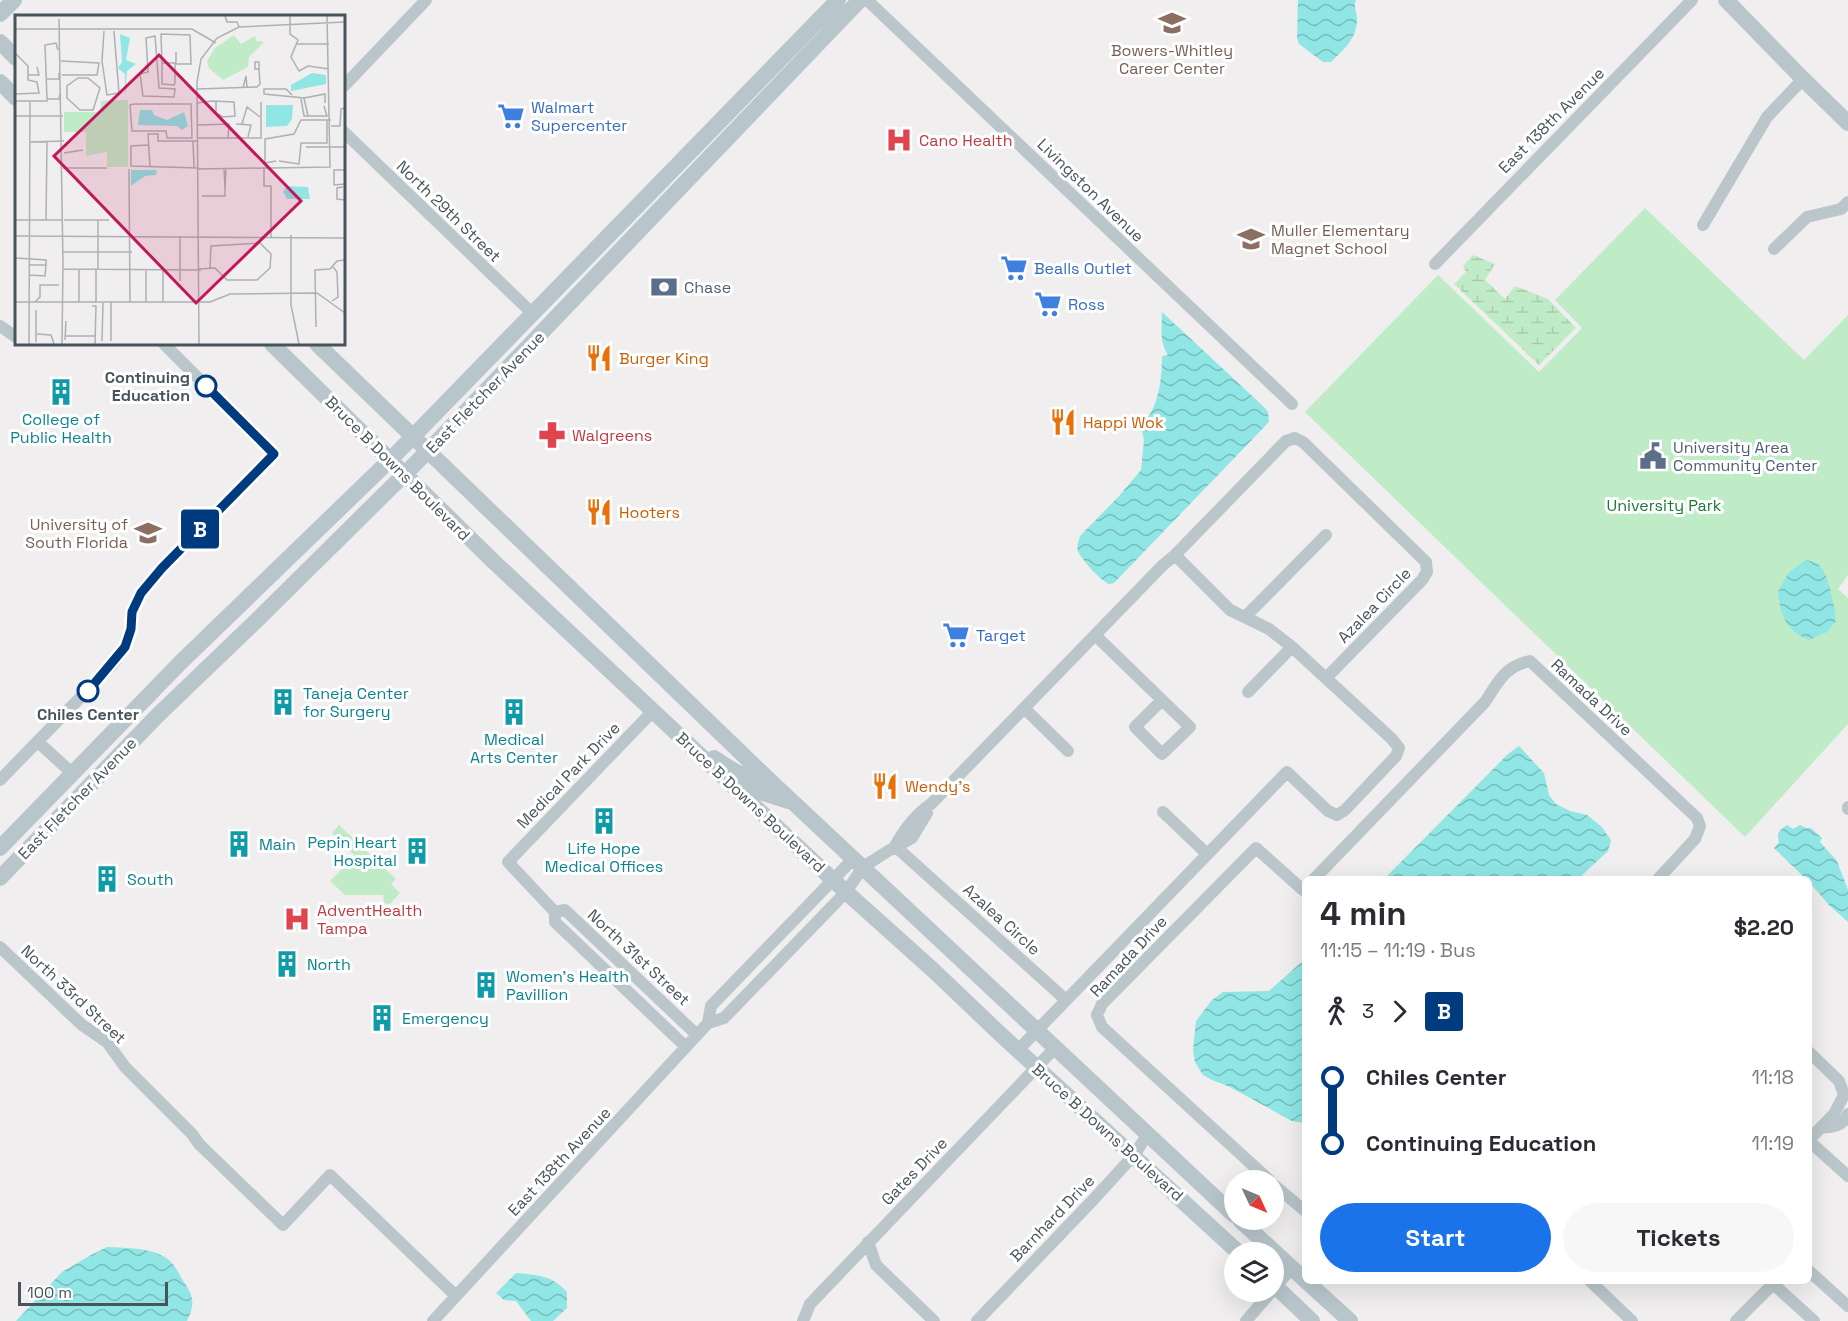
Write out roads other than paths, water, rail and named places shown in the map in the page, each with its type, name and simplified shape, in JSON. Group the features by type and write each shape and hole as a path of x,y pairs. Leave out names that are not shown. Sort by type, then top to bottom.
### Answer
{"main road":[{"path":"0,14 14,0"},
{"name":"East Fletcher Avenue","path":"0,848 181,662 391,459 838,0"},
{"name":"East Fletcher Avenue","path":"0,878 158,715 427,452 860,0"},
{"path":"1726,0 1848,123"},
{"path":"0,42 15,57"},
{"path":"0,82 15,97"},
{"path":"593,279 611,246 640,216 654,189"},
{"name":"Bruce B Downs Boulevard","path":"273,345 493,561 846,892 1227,1242"},
{"name":"Bruce B Downs Boulevard","path":"318,345 766,777 1224,1206"},
{"path":"676,732 739,774 752,779 766,777"},
{"path":"738,790 757,791 794,803"},
{"path":"1251,1230 1302,1277"},
{"path":"1310,1284 1350,1321"},
{"path":"1284,1297 1312,1321"}],"street":[{"path":"345,85 426,0"},
{"name":"Livingston Avenue","path":"867,0 1292,404"},
{"name":"East 138th Avenue","path":"1435,264 1692,0"},
{"path":"1703,225 1767,117 1803,80"},
{"name":"North 29th Street","path":"345,133 532,313"},
{"path":"1774,249 1807,217 1841,209 1848,202"},
{"path":"0,326 15,336"},
{"path":"0,780 102,677 125,647 131,629 132,612 148,583 274,454 165,345"},
{"name":"Azalea Circle","path":"895,846 903,832 1162,566 1286,441 1295,438 1303,442 1426,562 1427,572 1327,677"},
{"path":"1245,617 1326,535"},
{"path":"1018,1050 1287,772 1328,811 1337,814 1345,810 1396,756 1399,748 1327,677 1269,629 1230,610 1175,555"},
{"path":"1095,635 1190,727 1162,754 1135,728 1162,700"},
{"path":"1248,692 1292,647"},
{"name":"Ramada Drive","path":"1317,876 1485,702 1505,671 1530,661 1697,818 1700,826 1695,839 1661,876"},
{"path":"1024,708 1068,751"},
{"name":"Medical Park Drive","path":"508,862 653,711"},
{"path":"38,742 72,773"},
{"name":"Azalea Circle","path":"858,863 912,838 932,804"},
{"path":"1164,812 1207,854"},
{"path":"912,838 915,862"},
{"name":"Azalea Circle","path":"895,846 1066,1000"},
{"name":"Ramada Drive","path":"1258,1170 1102,1027 1097,1015 1102,1004 1256,848 1302,889"},
{"name":"North 31st Street","path":"508,862 555,912 555,922 686,1047"},
{"name":"East 138th Avenue","path":"708,1023 711,1006 832,879 858,863"},
{"name":"East 138th Avenue","path":"433,1321 708,1023 724,1018 846,892 858,863"},
{"name":"North 31st Street","path":"555,912 566,910 697,1035"},
{"name":"North 33rd Street","path":"0,947 82,1025 107,1042 125,1067 192,1134 199,1144 283,1224 330,1175 456,1296"},
{"name":"Gates Drive","path":"803,1321 810,1304 1055,1048"},
{"path":"1812,1055 1839,1081 1846,1100 1812,1137"},
{"path":"1821,1127 1837,1127 1848,1114"},
{"name":"Barnhard Drive","path":"977,1321 1093,1200 1134,1155 1148,1134"},
{"path":"1812,1143 1848,1176"},
{"path":"1284,1193 1302,1208"},
{"path":"868,1242 876,1265 934,1321"},
{"path":"1284,1276 1292,1268"},
{"path":"1812,1274 1848,1306"},
{"path":"1593,1284 1632,1321"},
{"path":"1736,1321 1770,1284"},
{"path":"1774,1284 1814,1321"},
{"path":"1246,1321 1262,1302"}],"water":[{"path":"1298,0 1356,0 1355,32 1341,53 1331,62 1323,62 1299,44 1297,38"},
{"path":"1162,312 1264,407 1268,412 1269,422 1114,583 1109,584 1096,574 1083,559 1077,547 1080,536 1141,470 1144,440 1140,424 1149,415 1156,401 1160,386 1162,356 1168,355 1162,340"},
{"path":"1806,560 1818,564 1823,569 1829,583 1836,621 1827,632 1809,640 1795,632 1786,621 1780,608 1778,592 1789,572"},
{"path":"1519,746 1544,773 1549,795 1556,804 1570,811 1587,815 1601,826 1611,840 1608,851 1581,876 1387,876 1508,754"},
{"path":"1787,825 1793,829 1800,825 1811,828 1822,838 1820,842 1837,861 1848,890 1848,922 1812,885 1812,876 1803,876 1774,848 1779,842 1778,836 1782,828"},
{"path":"1302,962 1302,1123 1292,1121 1203,1075 1195,1062 1193,1050 1196,1021 1212,1000 1223,992 1269,991"},
{"path":"107,1247 149,1251 171,1262 191,1296 192,1305 187,1321 16,1321 62,1272"},
{"path":"516,1273 537,1275 556,1282 567,1292 567,1308 553,1321 531,1321 516,1301 504,1300 496,1293"}],"place":[{"name":"Bowers-Whitley Career Center","path":"1172,23"},
{"name":"Walmart Supercenter","path":"511,116"},
{"name":"Cano Health","path":"899,140"},
{"name":"Muller Elementary Magnet School","path":"1251,239"},
{"name":"Bealls Outlet","path":"1014,268"},
{"name":"Chase","path":"664,287"},
{"name":"Ross","path":"1048,304"},
{"name":"Burger King","path":"599,358"},
{"name":"Continuing Education","path":"206,386"},
{"name":"College of Public Health","path":"61,392"},
{"name":"Happi Wok","path":"1063,422"},
{"name":"Walgreens","path":"552,435"},
{"name":"University Area Community Center","path":"1653,456"},
{"name":"Hooters","path":"599,512"},
{"name":"University of South Florida","path":"148,533"},
{"name":"Target","path":"956,635"},
{"name":"Chiles Center","path":"88,691"},
{"name":"Taneja Center for Surgery","path":"283,702"},
{"name":"Medical Arts Center","path":"514,712"},
{"name":"Wendy's","path":"885,786"},
{"name":"Life Hope Medical Offices","path":"604,821"},
{"name":"Main","path":"239,844"},
{"name":"Pepin Heart Hospital","path":"417,851"},
{"name":"South","path":"107,879"},
{"name":"AdventHealth Tampa","path":"297,919"},
{"name":"North","path":"287,964"},
{"name":"Women's Health Pavillion","path":"486,985"},
{"name":"Emergency","path":"382,1018"}],"park label":[{"name":"University Park","path":"1664,505"}]}
